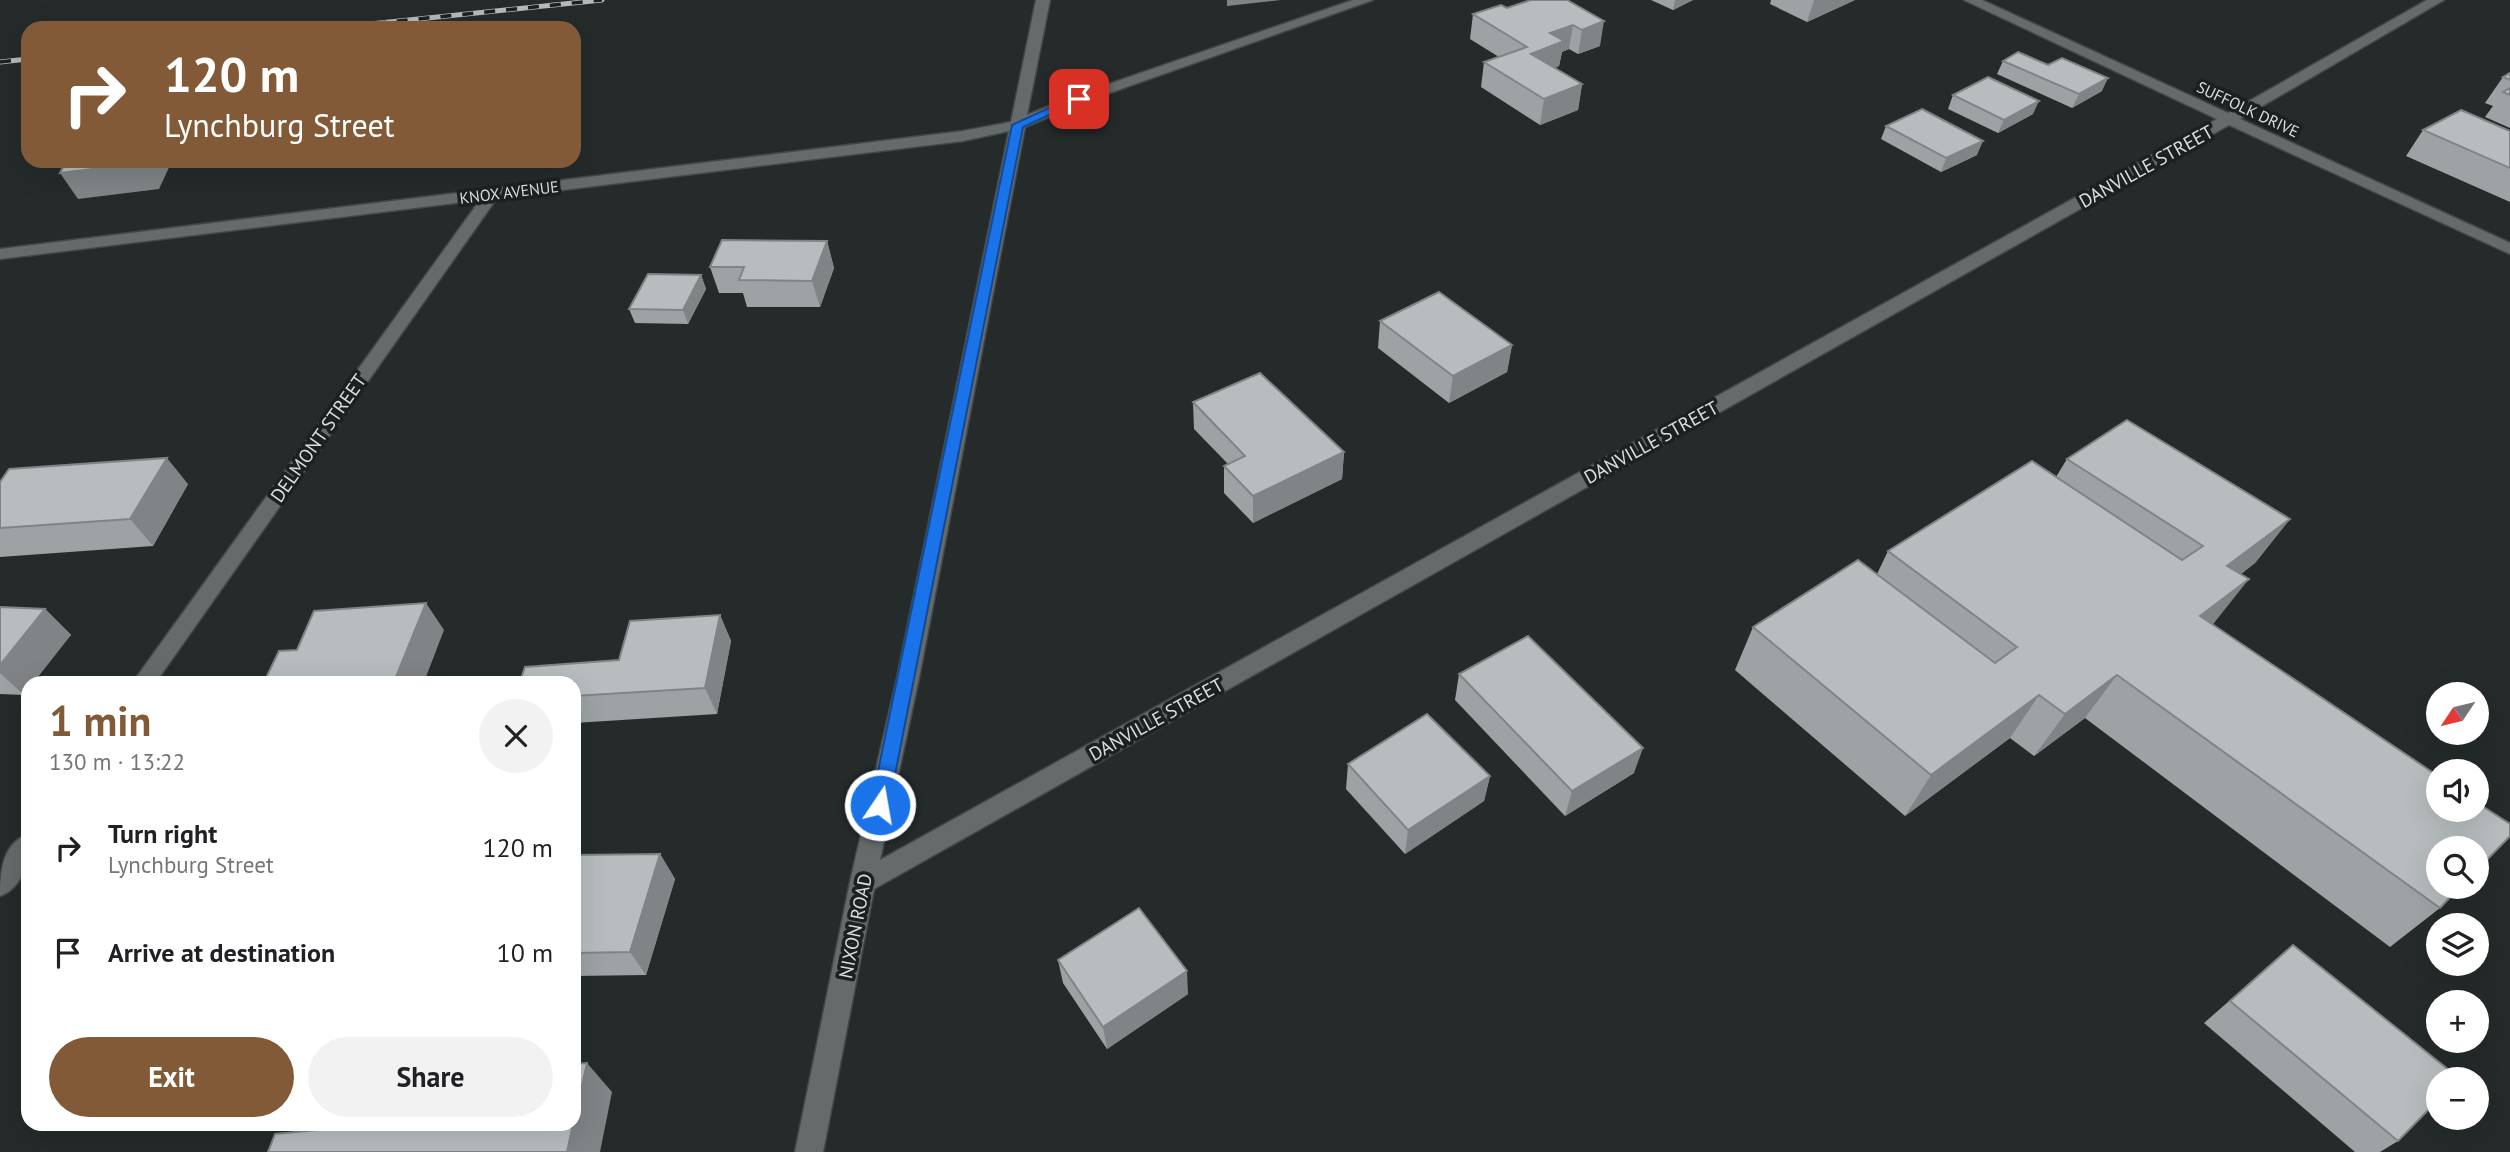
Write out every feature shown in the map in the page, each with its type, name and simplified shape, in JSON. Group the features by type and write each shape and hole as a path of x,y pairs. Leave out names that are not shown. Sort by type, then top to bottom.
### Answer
{"street":[{"name":"NIXON ROAD","path":"809,1152 863,882 911,664 1043,0"},
{"name":"KNOX AVENUE","path":"0,254 963,136 1017,125 1079,99 1366,0"},
{"name":"SUFFOLK DRIVE","path":"1971,0 2510,249"},
{"name":"DANVILLE STREET","path":"863,882 2229,119 2437,0"},
{"name":"DELMONT STREET","path":"148,676 492,194"},
{"path":"0,885 21,855"}],"building":[{"path":"1531,0 1567,0 1604,21 1582,30 1573,25 1550,33 1564,41 1531,54 1582,84 1544,99 1484,62 1527,47 1473,14 1501,5 1507,8"},
{"path":"2018,52 2048,65 2062,58 2108,78 2079,94 2003,61"},
{"path":"1988,77 2039,101 2004,120 1953,95"},
{"path":"1922,109 1983,141 1946,158 1886,126"},
{"path":"2461,110 2510,131 2510,168 2423,130"},
{"path":"62,168 101,168 60,173"},
{"path":"722,240 827,241 812,281 739,280 744,267 710,267"},
{"path":"648,274 701,275 683,310 629,309"},
{"path":"1439,292 1512,345 1453,376 1380,321"},
{"path":"1260,373 1344,452 1253,496 1224,466 1245,456 1193,402"},
{"path":"2127,420 2290,519 2227,566 2249,579 2200,616 2426,768 2426,822 2489,822 2489,810 2510,824 2510,836 2489,858 2489,836 2426,836 2426,898 2117,675 2065,714 2039,695 1931,775 1753,627 1858,560 1995,663 2017,647 1888,551 2032,461 2182,560 2203,546 2067,459"},
{"path":"167,458 130,519 0,528 0,482 9,469"},
{"path":"426,603 396,676 267,676 279,651 297,650 314,611"},
{"path":"0,607 45,609 0,665"},
{"path":"720,615 705,688 581,696 581,676 522,676 525,667 619,660 630,621"},
{"path":"1528,636 1643,748 1572,791 1459,674"},
{"path":"1427,714 1490,776 1408,830 1348,764"},
{"path":"660,854 630,952 581,953 581,855"},
{"path":"2428,899 2449,899 2440,908"},
{"path":"1139,908 1187,971 1103,1027 1058,960"},
{"path":"2293,945 2445,1067 2426,1067 2426,1112 2398,1141 2230,1001"},
{"path":"581,1063 587,1063 581,1090"},
{"path":"307,1131 572,1131 567,1152 268,1152 275,1134"}],"railway":[{"path":"399,21 602,0"},
{"path":"0,62 21,60"}],"route":[{"path":"880,805 908,678 1017,125 1079,99"}]}
